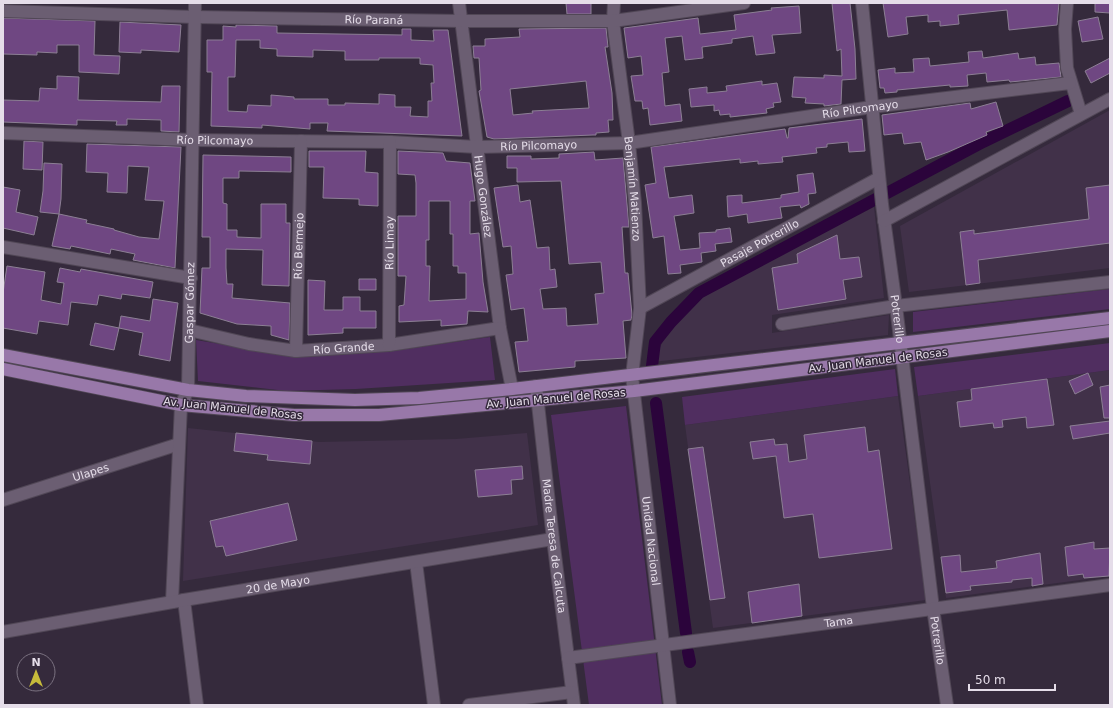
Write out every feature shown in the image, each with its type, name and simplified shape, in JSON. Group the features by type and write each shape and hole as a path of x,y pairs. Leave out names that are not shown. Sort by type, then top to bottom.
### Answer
{"main road":[{"name":"Av. Juan Manuel de Rosas","path":"3,355 188,390 246,396 356,400 419,398 632,376 1110,318"},
{"name":"Av. Juan Manuel de Rosas","path":"3,369 181,404 294,415 379,415 634,391 1110,332"}],"street":[{"name":"Gaspar Gómez","path":"172,602 181,404 188,390 195,3"},
{"name":"Hugo González","path":"458,3 462,21 500,328 512,389"},
{"name":"Benjamín Matienzo","path":"614,3 613,21 629,143 635,203 640,308 632,376"},
{"name":"Río Paraná","path":"3,11 194,17 462,21 613,21 744,3"},
{"name":"Potrerillo","path":"862,3 880,191 903,357 933,608 947,705"},
{"path":"1067,3 1065,50 1070,83 1081,114"},
{"name":"Río Pilcomayo","path":"3,133 192,140 390,142 477,147 629,143 872,107 1070,83"},
{"path":"884,221 1110,99"},
{"name":"Río Bermejo","path":"296,351 301,141"},
{"name":"Río Limay","path":"389,345 390,142"},
{"name":"Pasaje Potrerillo","path":"640,308 879,178"},
{"path":"3,247 191,278"},
{"path":"782,324 896,306 1110,282"},
{"name":"Río Grande","path":"189,330 249,344 296,351 389,345 500,328"},
{"name":"Unidad Nacional","path":"632,376 670,705"},
{"name":"Madre Teresa de Calcuta","path":"536,386 553,539 574,705"},
{"name":"Ulapes","path":"3,500 179,444"},
{"name":"20 de Mayo","path":"3,632 172,602 553,539"},
{"path":"416,562 434,705"},
{"name":"Tama","path":"568,658 1110,585"},
{"path":"184,600 197,705"},
{"path":"469,705 572,692"}],"shaded area":[{"path":"1110,110 1110,268 909,292 900,226"},
{"path":"874,207 884,298 772,315 772,333 889,315 888,335 653,362 667,333 698,300 765,262"},
{"path":"1110,289 1110,309 913,332 913,312"},
{"path":"490,337 495,380 356,389 286,391 198,381 196,340 297,357 392,351"},
{"path":"1110,343 1110,370 918,396 914,367"},
{"path":"895,369 898,396 685,425 682,397"},
{"path":"1110,370 1110,576 946,598 918,396"},
{"path":"898,396 926,600 713,628 685,425"},
{"path":"626,406 662,705 589,705 551,415"},
{"path":"188,428 319,442 456,439 527,433 538,525 183,581"}],"building":[{"path":"566,3 591,3 591,14 567,14"},
{"path":"832,3 850,3 855,49 856,79 842,80 841,104 824,106 824,104 805,103 806,98 792,97 794,77 824,78 824,75 842,76 841,49 837,51"},
{"path":"883,3 1059,3 1057,25 1009,30 1007,10 958,15 959,24 940,26 940,21 928,22 928,15 906,17 908,34 888,37"},
{"path":"1095,3 1110,3 1110,13 1095,12"},
{"path":"799,6 801,33 772,35 775,53 756,55 753,36 732,39 732,43 702,47 703,58 685,60 682,36 665,38 669,72 662,73 665,106 680,104 682,121 650,125 648,108 643,109 642,101 635,101 631,76 643,75 641,56 628,58 624,28 698,18 700,34 736,30 734,15 772,10 771,8"},
{"path":"1098,17 1103,39 1082,42 1078,21"},
{"path":"3,18 95,21 94,55 120,56 119,74 79,72 79,45 57,45 57,53 37,52 37,55 3,54"},
{"path":"120,22 181,25 179,52 141,50 141,53 119,52"},
{"path":"236,25 277,26 277,33 402,35 402,29 411,29 411,40 434,41 433,30 448,30 462,136 327,131 328,123 310,123 310,129 262,125 262,128 211,126 212,72 207,72 207,40 223,40 223,26 236,27","holes":["236,40 260,40 260,48 277,49 277,56 313,57 313,50 345,51 345,60 420,58 420,64 433,65 434,83 431,83 432,101 428,101 428,117 410,116 411,107 395,107 395,95 379,94 379,104 345,103 345,105 328,105 328,99 294,99 294,97 271,95 271,106 248,105 247,112 228,111 228,77 235,77"]},
{"path":"606,28 608,47 605,47 612,93 613,120 608,120 609,132 596,133 596,135 494,139 487,137 479,91 481,90 479,58 474,58 473,46 485,46 485,39 520,37 519,29","holes":["586,81 589,108 532,111 533,113 513,115 510,89"]},
{"path":"982,51 983,58 1018,53 1019,59 1035,57 1036,65 1059,63 1061,77 1010,82 1009,80 987,82 986,73 967,75 968,86 950,87 950,85 897,90 897,92 885,93 884,88 880,88 878,70 895,68 895,73 914,72 913,59 929,58 930,66 969,62 968,52"},
{"path":"1110,58 1110,73 1091,83 1085,71"},
{"path":"57,76 79,77 78,100 161,102 162,86 180,86 179,132 161,131 161,120 127,119 127,125 116,125 117,121 77,120 77,125 3,122 3,100 39,101 40,88 57,89"},
{"path":"762,81 762,85 777,83 781,102 773,103 774,107 766,109 767,113 730,117 730,114 720,115 719,110 714,111 714,105 691,107 689,89 707,87 707,93 727,91 726,86"},
{"path":"996,102 1003,126 986,132 987,135 926,160 921,142 904,144 902,133 884,135 882,115 970,103 971,109"},
{"path":"862,119 865,151 849,152 848,142 827,144 827,147 816,148 817,153 782,157 783,162 758,164 758,161 740,163 740,159 664,167 669,198 692,195 694,213 674,216 680,250 700,248 699,233 716,232 716,230 730,228 732,242 715,244 716,251 701,253 702,262 680,265 681,273 668,274 664,236 653,238 645,185 656,183 651,147 785,129 788,138 789,128"},
{"path":"24,141 43,142 42,170 23,169"},
{"path":"87,144 181,147 175,268 133,260 135,254 111,249 110,254 71,246 70,249 52,246 59,214 87,220 86,223 114,229 139,237 159,239 164,201 145,200 149,167 128,166 127,193 107,192 108,173 86,172"},
{"path":"309,151 366,151 365,172 378,173 378,206 359,205 359,199 323,198 324,167 309,167"},
{"path":"398,151 443,153 446,161 470,163 475,201 470,201 470,234 479,233 483,282 488,312 468,311 467,324 441,326 441,320 399,322 399,306 404,305 406,276 398,276 398,216 416,216 416,183 415,175 398,174","holes":["429,201 450,201 450,234 453,234 453,266 458,266 458,273 466,273 466,299 429,301 430,266 426,266 426,240 429,240"]},
{"path":"594,152 595,160 623,158 629,227 622,227 625,273 628,273 632,315 631,320 623,321 626,358 575,361 575,367 519,372 515,342 528,341 524,308 511,310 506,275 513,274 511,246 503,247 494,188 518,185 520,202 530,200 537,248 549,247 550,270 555,269 557,287 540,289 543,309 566,308 567,326 598,324 595,294 604,293 601,262 569,264 561,181 517,182 517,168 507,168 507,156 531,156 531,159 559,158 559,154"},
{"path":"203,155 291,157 291,172 239,171 239,178 223,178 223,203 227,204 227,230 237,230 237,237 261,238 261,204 286,204 286,223 290,223 289,286 262,285 263,250 226,249 226,268 227,284 233,284 232,298 290,303 289,340 271,335 271,326 237,324 200,313 202,268 210,268 210,237 202,237"},
{"path":"44,163 62,164 59,214 40,212 43,191"},
{"path":"813,173 816,193 808,194 809,204 801,208 800,205 780,207 782,218 748,223 747,214 728,217 727,196 742,195 742,203 781,198 781,195 799,192 797,175"},
{"path":"1110,185 1110,243 978,260 980,283 966,285 960,232 974,230 974,234 1089,219 1086,188"},
{"path":"3,187 20,190 16,212 38,217 34,235 3,228"},
{"path":"837,235 840,259 859,257 862,277 843,280 846,299 778,310 772,268 798,263 797,254"},
{"path":"7,266 45,272 41,300 61,304 64,283 57,282 60,268 80,272 81,269 153,282 150,298 122,294 121,299 99,295 97,305 71,302 68,325 39,321 37,334 3,328 3,293"},
{"path":"359,279 376,279 376,290 359,290"},
{"path":"308,280 325,281 324,310 343,310 343,297 360,297 360,311 376,311 376,328 343,328 343,333 308,335"},
{"path":"153,299 178,303 170,361 139,355 143,333 119,328 121,316 150,321"},
{"path":"95,323 119,328 114,350 90,345"},
{"path":"1088,373 1093,385 1075,394 1069,381"},
{"path":"1047,379 1054,425 1027,428 1026,417 1002,420 1003,427 994,428 993,423 960,427 957,402 972,400 971,389"},
{"path":"1110,385 1110,418 1104,418 1100,387"},
{"path":"1110,421 1110,433 1073,439 1070,426"},
{"path":"865,427 868,452 879,450 892,549 819,558 813,514 784,518 776,456 753,459 750,442 774,439 775,445 787,444 789,462 807,459 804,435"},
{"path":"236,433 312,441 310,464 267,460 268,455 234,451"},
{"path":"703,447 725,598 710,600 688,449"},
{"path":"522,466 523,479 511,480 512,494 478,497 475,470"},
{"path":"288,503 297,540 226,556 223,546 216,547 210,521"},
{"path":"1094,542 1094,549 1110,548 1109,576 1084,578 1083,574 1068,576 1065,547"},
{"path":"1040,553 1043,584 1032,586 1032,578 1012,580 1012,582 970,586 971,590 946,593 941,557 960,555 961,572 997,568 996,561"},
{"path":"799,584 802,616 752,623 748,592"}],"waterway":[{"path":"652,366 655,342 671,322 699,293 983,142 1068,101"},
{"path":"656,403 686,633"},
{"path":"688,652 690,662"}]}
